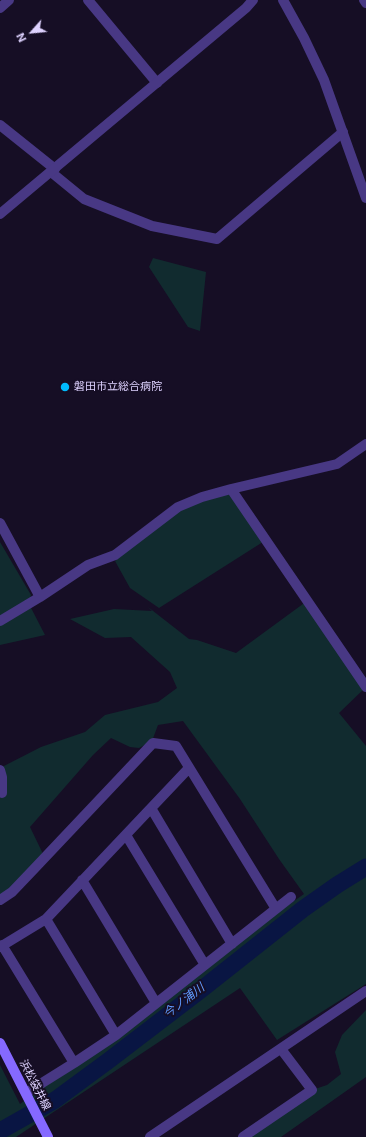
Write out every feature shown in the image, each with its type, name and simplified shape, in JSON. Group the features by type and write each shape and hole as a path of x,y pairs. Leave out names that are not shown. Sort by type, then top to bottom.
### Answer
{"main road":[{"name":"浜松袋井線","path":"0,1043 48,1137"}],"street":[{"path":"0,8 9,0"},
{"path":"88,0 157,83"},
{"path":"0,214 254,0"},
{"path":"283,0 304,38 324,80 366,198"},
{"path":"0,125 53,170 84,199 152,226 217,239 343,132"},
{"path":"0,621 40,597 88,565 115,555 178,507 202,497 231,488 337,464 366,444"},
{"path":"231,488 362,672 366,687"},
{"path":"0,523 40,597"},
{"path":"0,900 12,892 153,743 176,746 276,909"},
{"path":"74,1063 1,946 46,919 189,768"},
{"path":"0,770 2,777 2,793"},
{"path":"151,808 232,944"},
{"path":"126,835 205,965"},
{"path":"82,880 156,1003"},
{"path":"26,1093 116,1035 291,898"},
{"path":"46,919 116,1035"},
{"path":"150,1137 366,991"},
{"path":"243,1137 312,1090 281,1049"}],"green space":[{"path":"153,258 206,272 200,331 188,327 149,267"},
{"path":"231,489 266,540 159,608 130,588 115,561 178,507"},
{"path":"0,542 31,595 29,604 45,635 0,645"},
{"path":"307,601 366,687 339,713 366,746 366,984 277,1040 240,988 16,1137 0,1137 0,1065 20,1104 217,955 304,894 240,799 183,721 158,725 152,741 139,748 130,747 111,738 93,755 30,827 45,858 0,898 0,768 41,747 85,732 105,715 158,702 177,688 170,672 131,637 105,638 70,619 114,609 152,611 148,607 189,639 197,640 236,653"},
{"path":"366,1010 366,1077 281,1137 246,1137 312,1090 327,1085 341,1074 335,1052 342,1035"}],"waterway":[{"name":"今ノ浦川","path":"0,1131 55,1100 202,989 303,909 366,867"}],"place":[{"name":"磐田市立総合病院","path":"65,387"}]}
